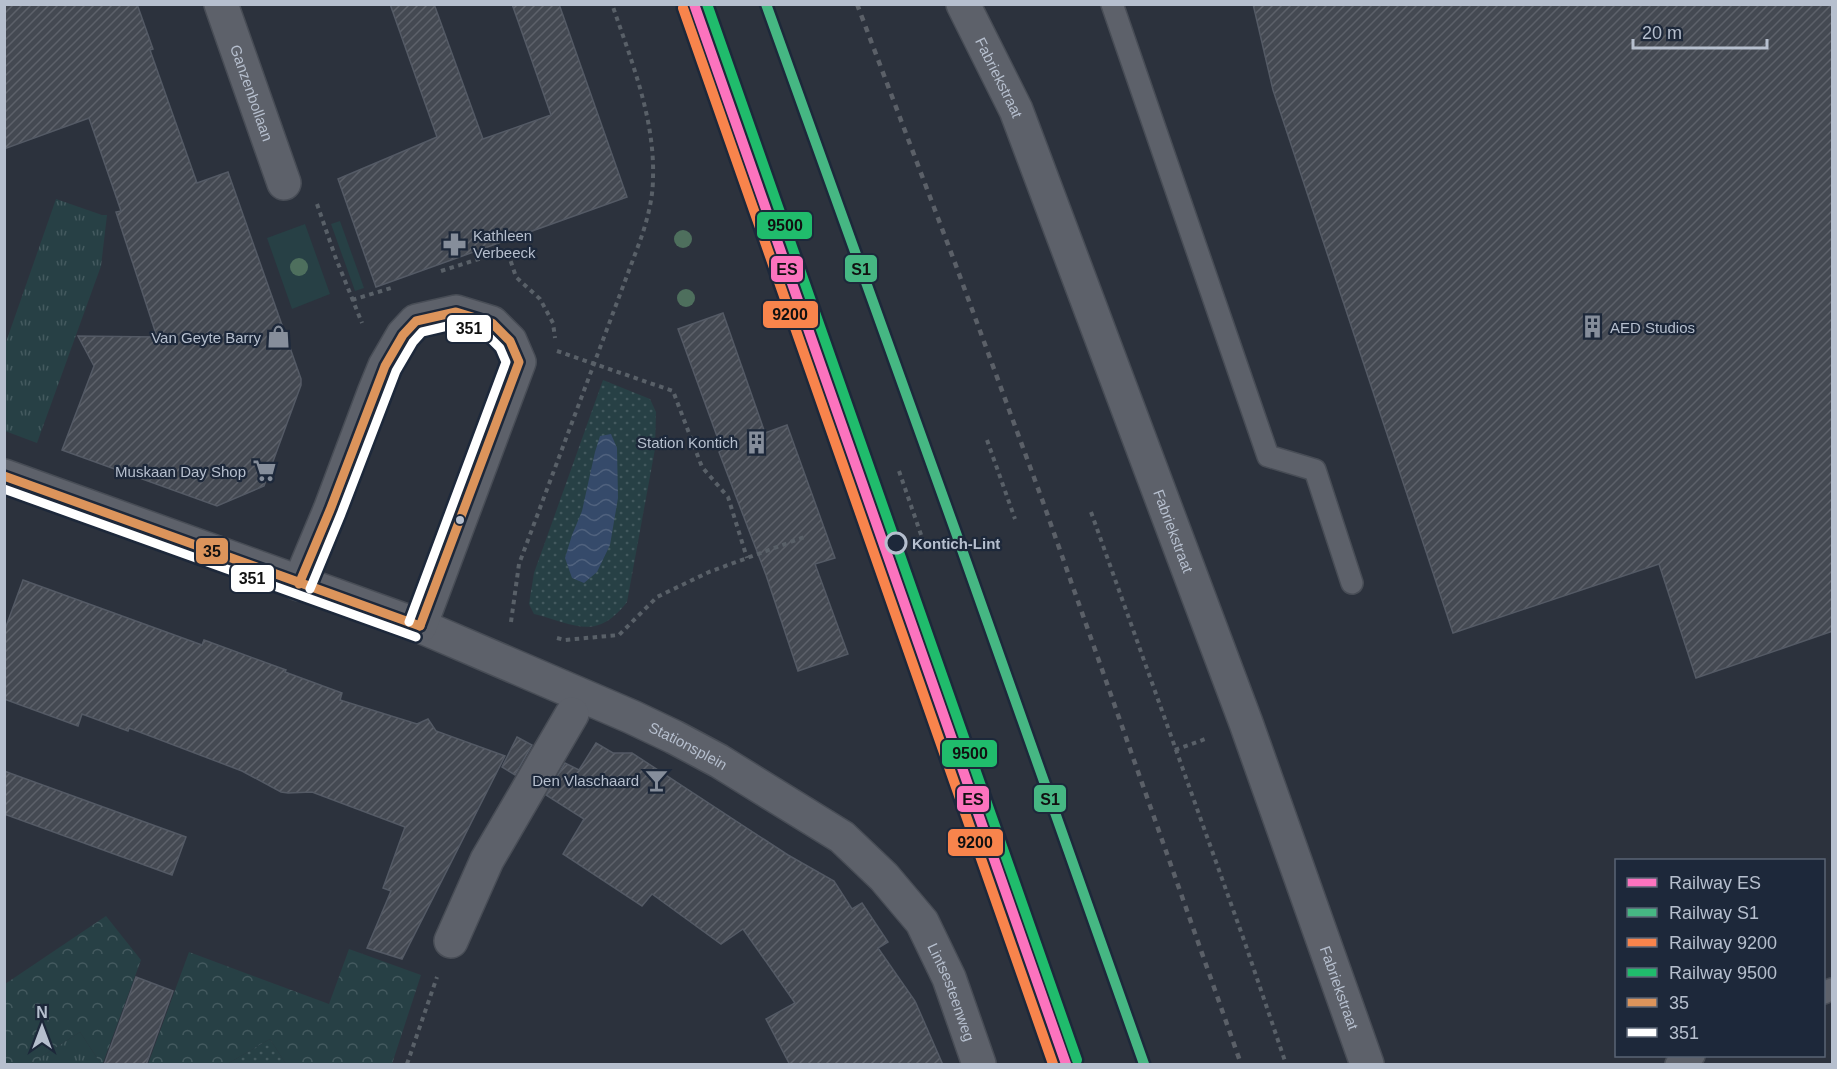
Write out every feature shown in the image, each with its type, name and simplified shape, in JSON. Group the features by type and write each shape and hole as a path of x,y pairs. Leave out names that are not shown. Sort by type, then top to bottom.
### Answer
{"street":[{"name":"Ganzenbollaan","path":"221,4 284,183"},
{"name":"Fabriekstraat","path":"963,4 1016,110 1246,723 1367,1065"},
{"path":"299,584 330,510 379,379 403,335 416,321 456,312 492,324 510,341 519,362 420,626"},
{"name":"Stationsplein","path":"4,476 420,626 674,737 719,761 842,837 884,877 922,922"},
{"path":"452,941 487,860 572,714"},
{"name":"Lintsesteenweg","path":"922,922 949,978 980,1065"}],"lane":[{"path":"1112,4 1268,456 1315,470 1352,583"},
{"path":"1676,1065 1692,1057"}],"path":[{"path":"514,667 509,632 519,564 644,228 653,179 648,121 640,87 612,4"},
{"path":"284,183 317,203 361,322 379,379"},
{"path":"441,271 507,250 516,277 540,299 553,324 557,352 673,391 702,467 728,497 747,558"},
{"path":"352,300 397,286"},
{"path":"987,440 1015,519"},
{"path":"899,471 926,549"},
{"path":"1091,512 1245,943 1286,1065"},
{"path":"554,638 566,640 620,634 657,597 709,572 807,536"},
{"path":"407,1065 435,982 452,941"}],"green space":[{"path":"56,199 107,215 101,266 37,443 5,431 5,345"},
{"path":"340,221 364,288 355,291 331,224"},
{"path":"305,224 330,294 292,309 267,238"},
{"path":"603,380 650,399 656,412 655,449 627,602 605,622 584,627 534,614 529,604 534,573"},
{"path":"106,916 141,960 103,1063 107,1064 101,1064 80,1032 30,1064 5,1064 5,984"},
{"path":"349,949 421,975 392,1064 286,1064 270,1039 227,1064 148,1064 189,952 329,1004"},
{"path":"80,1032 101,1064 30,1064"},
{"path":"270,1039 286,1064 227,1064"}],"water":[{"path":"611,434 617,448 618,498 610,545 597,572 584,583 572,578 565,558 582,511 600,436"}],"building":[{"path":"4,4 137,4 153,49 150,50 197,183 228,172 301,379 301,385 264,486 217,506 62,450 94,366 78,336 157,337 116,212 121,211 89,118 4,149"},
{"path":"390,4 434,4 483,139 551,115 512,4 559,4 627,197 376,287 338,179 437,137"},
{"name":"AED Studios","path":"1253,4 1833,4 1833,631 1696,678 1659,564 1453,633 1273,90"},
{"name":"Station Kontich","path":"723,313 765,433 787,425 835,558 815,564 848,654 798,671 766,575 719,452 722,450 678,329"},
{"path":"23,580 202,645 204,640 286,670 285,672 342,693 340,700 417,724 428,719 436,731 505,756 402,959 367,948 391,891 383,888 405,827 312,792 281,792 242,771 129,728 128,731 82,714 78,726 4,699 4,632"},
{"path":"517,737 532,745 515,775 502,767"},
{"path":"596,743 613,753 632,753 788,855 834,881 852,909 862,903 888,942 878,948 915,1001 943,1065 790,1065 766,1019 795,1003 743,929 721,944 652,894 642,906 563,854 584,819 546,795 565,763 579,770"},
{"path":"4,771 186,837 172,875 4,814"},
{"path":"136,977 173,991 146,1065 104,1065"}],"railway":[{"path":"857,4 1043,502 1241,1064"}],"rail line":[{"name":"ES","path":"694,4 1066,1064"},
{"name":"9500","path":"707,4 1077,1060"},
{"name":"S1","path":"766,4 1144,1064"},
{"name":"9200","path":"683,8 1053,1064"}],"transit line":[{"name":"35","path":"299,584 385,366 403,335 416,321 456,312 492,323 510,341 519,362 420,626"},
{"name":"351","path":"310,589 396,371 413,342 422,332 456,324 486,334 500,348 506,362 409,622"},
{"name":"35","path":"4,476 420,626"},
{"name":"351","path":"4,489 416,637"}],"place":[{"name":"Kathleen Verbeeck","path":"455,244"},
{"name":"AED Studios","path":"1592,327"},
{"name":"Van Geyte Barry","path":"279,337"},
{"name":"Station Kontich","path":"756,442"},
{"name":"Muskaan Day Shop","path":"264,471"},
{"name":"Kontich-Lint","path":"896,543"},
{"name":"Den Vlaschaard","path":"657,780"}]}
